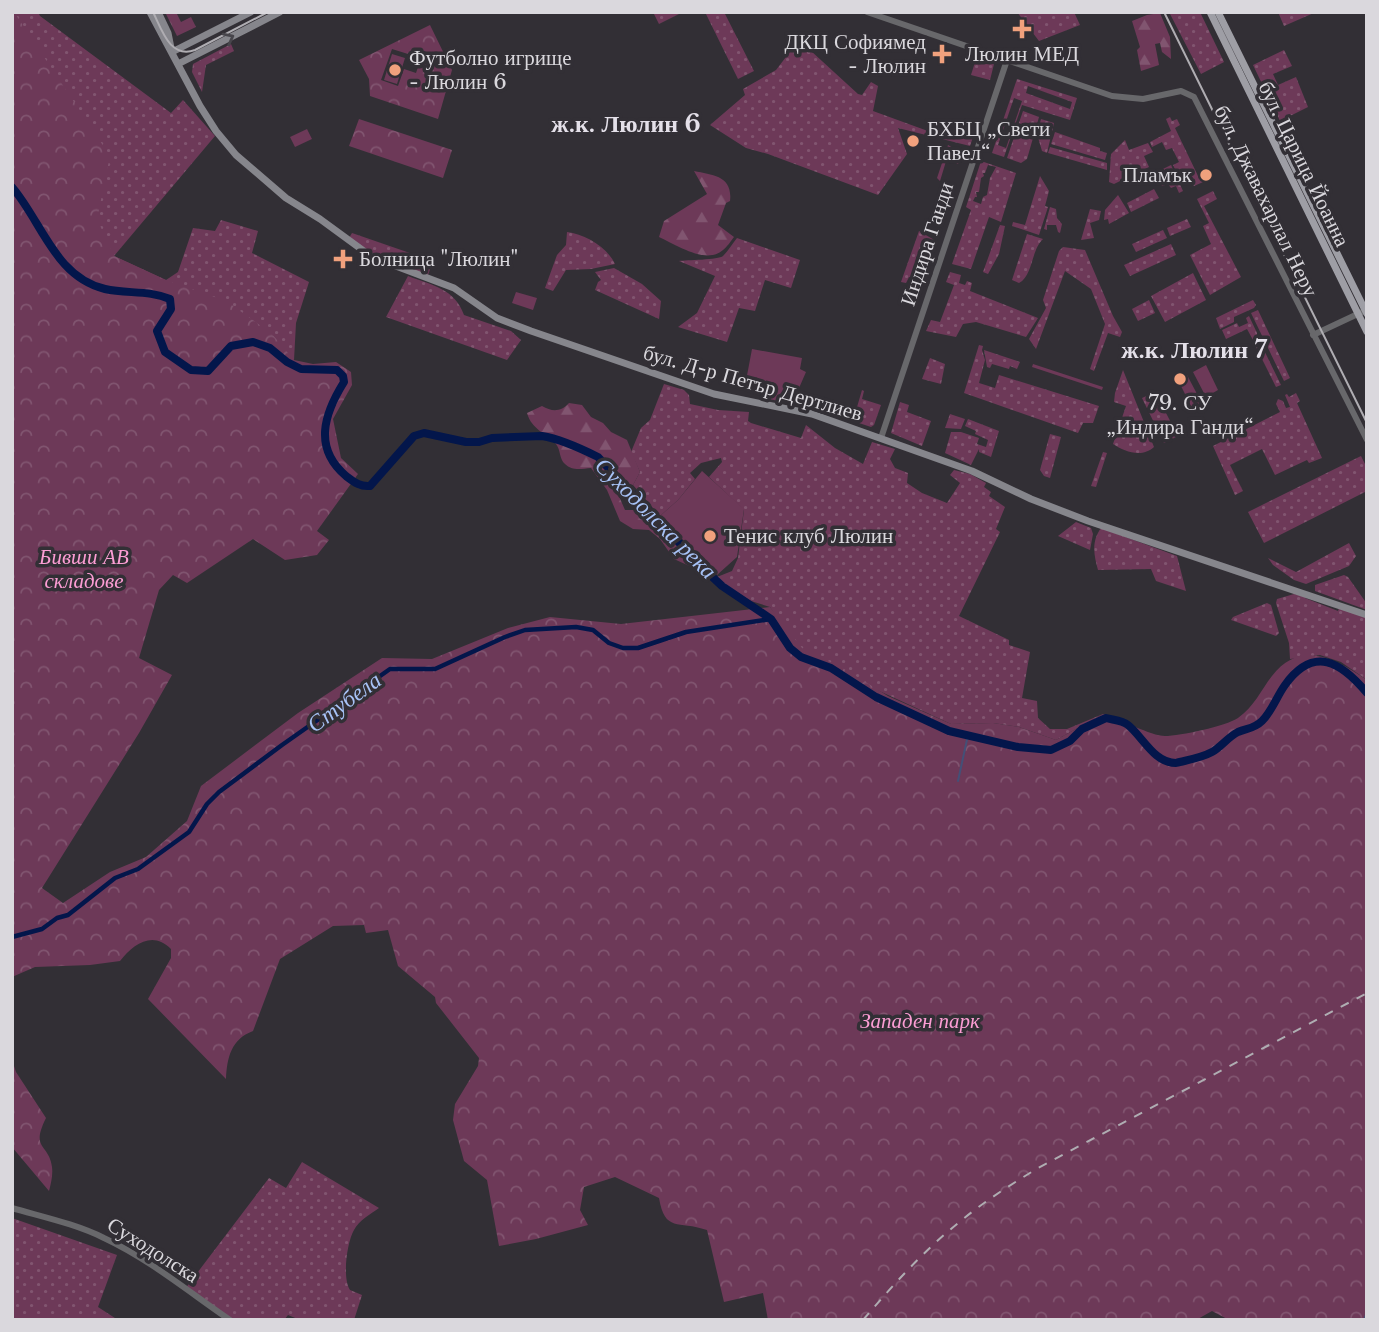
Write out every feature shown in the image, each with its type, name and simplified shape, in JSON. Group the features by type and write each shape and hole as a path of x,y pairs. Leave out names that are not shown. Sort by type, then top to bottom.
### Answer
{"main road":[{"name":"бул. Д-р Петър Дертлиев","path":"150,12 216,131 241,160 286,198 372,257 454,288 487,312 520,328 714,394 812,414 972,471 1031,499 1082,518 1367,615"},
{"name":"бул. Д-р Петър Дертлиев","path":"158,12 168,33 172,52"},
{"path":"172,52 251,12"},
{"path":"178,64 280,12"},
{"name":"бул. Царица Йоанна","path":"1210,12 1364,312"},
{"name":"бул. Царица Йоанна","path":"1218,12 1364,312 1367,332"}],"street":[{"name":"бул. Джавахарлал Неру","path":"866,12 1112,96 1143,99 1181,91 1195,97 1367,440"},
{"name":"Индира Ганди","path":"881,438 1007,60"},
{"path":"1313,335 1364,312"},
{"name":"Суходолска","path":"12,1208 84,1229 105,1238 144,1261 230,1320"}],"green space":[{"path":"12,12 38,12 171,113 183,100 215,136 114,256 166,280 178,272 193,228 215,231 221,220 258,231 252,253 309,282 296,323 294,360 96,272"},
{"name":"Западен парк","path":"12,12 110,156 97,219 114,256 166,280 226,301 271,333 294,360 313,364 336,362 351,372 352,385 333,419 341,458 358,474 317,531 329,540 317,555 285,560 253,539 187,583 173,575 159,590 139,658 172,675 42,888 63,903 110,872 146,857 187,821 201,786 298,713 382,658 432,659 508,628 550,617 621,624 770,607 802,648 846,670 888,696 951,724 993,723 1019,727 1056,740 1103,714 1165,736 1214,727 1244,714 1272,676 1295,658 1306,655 1331,660 1367,680 1367,1320 1229,1320 1212,1311 1196,1320 768,1320 763,1293 724,1302 707,1230 669,1221 659,1198 615,1177 584,1187 580,1210 588,1225 499,1246 487,1180 464,1161 453,1120 455,1104 478,1066 479,1058 436,1003 435,997 398,966 388,930 366,933 364,925 333,926 280,959 253,1031 240,1039 232,1050 226,1079 148,999 171,958 171,949 164,943 157,940 144,942 131,949 120,961 35,967 12,977"},
{"path":"176,12 181,22 191,17 196,27 177,36 166,14"},
{"path":"653,12 683,12 659,24"},
{"path":"705,12 724,12 754,71 738,79"},
{"path":"1017,12 1074,12 1080,25 1039,41"},
{"path":"1169,12 1200,12 1224,62 1201,74"},
{"path":"1278,12 1316,12 1284,26"},
{"path":"1160,13 1170,37 1171,59 1162,52 1160,43 1155,44 1159,65 1141,71 1137,50 1140,47 1132,21"},
{"path":"430,25 452,70 438,119 370,96 369,79 359,60","holes":["392,49 421,58 416,73 404,69 398,86 381,80"]},
{"path":"799,40 858,94 862,95 871,82 878,86 873,111 947,138 949,134 960,138 967,128 971,128 975,131 970,146 898,128 907,154 878,195 746,148 710,125 745,95 743,89 776,70"},
{"path":"231,44 234,51 206,65 202,92 192,72 193,64"},
{"path":"1284,50 1292,66 1273,74 1278,85 1296,77 1308,107 1280,121 1253,65"},
{"name":"Футболно игрище - Люлин 6","path":"392,54 405,58 397,84 384,80"},
{"path":"976,59 994,64 990,80 971,75"},
{"path":"1017,79 1077,98 1070,120 1022,105 1004,157 992,153","holes":["1028,86 1072,102 1070,109 1026,93","1014,98 1022,101 1006,148 998,145"]},
{"path":"1023,111 1039,117 1027,159 1021,163 1007,158"},
{"path":"1170,117 1172,121 1177,119 1180,125 1175,128 1199,178 1206,175 1204,166 1210,179 1194,186 1189,179 1181,182 1173,165 1179,162 1172,148 1166,150 1162,142 1152,147 1150,142 1171,131 1166,119"},
{"path":"359,119 452,150 443,178 349,146"},
{"path":"1041,119 1054,123 1047,153 1042,151 1037,134"},
{"path":"307,129 312,139 295,147 290,137"},
{"path":"1055,132 1100,148 1100,151 1107,153 1105,160 1051,144"},
{"path":"1125,140 1129,150 1148,143 1153,152 1144,156 1149,167 1114,184 1109,182 1111,154"},
{"path":"948,145 962,153 958,164 947,158 940,181 937,178"},
{"path":"1050,147 1107,163 1107,170 1048,153"},
{"path":"981,161 1016,173 1001,222 989,217 971,269 952,264 971,210 966,207","holes":["988,165 996,167 990,178 987,195 983,197 981,204 973,201 977,197 976,192 979,192 981,178"]},
{"path":"1171,165 1183,191 1179,193 1176,186 1162,186 1155,173"},
{"path":"694,171 720,178 728,186 730,193 730,201 726,203 718,225 734,237 716,254 700,255 659,237 664,221 707,194"},
{"path":"1040,176 1049,191 1045,206 1048,207 1039,235 1012,226 1013,222 1025,225"},
{"path":"1154,189 1159,198 1131,212 1127,203"},
{"path":"1213,191 1217,199 1204,206 1241,277 1210,295 1190,255 1211,244 1203,226 1209,223 1197,199"},
{"path":"1118,195 1129,213 1109,224 1108,219 1104,220 1105,210"},
{"path":"1050,207 1056,209 1057,218 1062,224 1060,233 1056,225 1047,225 1047,230 1044,229"},
{"path":"1090,209 1101,211 1099,220 1090,223 1094,238 1081,240"},
{"path":"1187,219 1191,227 1170,236 1167,228"},
{"path":"1000,225 1005,226 999,254 988,274 983,272"},
{"path":"1163,230 1167,238 1136,252 1132,244"},
{"path":"919,231 936,241 931,259 927,254 926,257 918,256 925,259 925,262 927,259 931,260 921,289 911,285 913,278 909,277 906,283 901,282"},
{"path":"567,232 595,242 607,252 615,264 566,270 553,291 545,288 557,255 566,245"},
{"path":"352,233 433,261 428,275 373,255 349,238"},
{"path":"1027,234 1043,239 1027,275 1019,283 1012,280"},
{"path":"737,238 800,260 791,288 765,280 755,311 739,308 727,342 678,327 697,313 715,276 679,261 723,256"},
{"path":"1171,244 1176,255 1130,276 1124,265"},
{"path":"1063,247 1085,250 1122,332 1120,337 1108,333 1094,371 1090,369 1105,324 1091,289 1065,271 1036,349 1029,339 1046,308 1043,300 1059,251"},
{"path":"614,268 642,284 661,301 659,319 595,290 601,280 595,272"},
{"path":"950,272 961,275 959,283 972,283 970,291 1038,318 1026,337 976,322 963,324 956,337 926,331 931,320 940,322 954,285 946,282"},
{"path":"1193,273 1206,300 1165,322 1151,296"},
{"path":"408,276 434,285 449,294 464,315 511,331 521,340 507,360 386,317"},
{"path":"516,292 537,298 533,310 512,303"},
{"path":"1149,300 1155,313 1138,321 1132,309"},
{"path":"1253,300 1256,305 1254,308 1234,317 1234,322 1220,329 1216,318"},
{"path":"1258,310 1290,378 1284,381 1251,313"},
{"path":"1249,316 1257,338 1253,340 1247,329 1226,339 1222,330 1237,323 1239,327 1248,323 1246,318"},
{"path":"1259,340 1281,385 1276,387 1254,343"},
{"path":"979,345 983,346 985,360 979,383 995,388 999,375 1099,406 1093,423 1083,423 1078,433 964,393"},
{"path":"752,349 802,358 800,369 806,372 796,395 789,394 788,403 769,399 770,391 745,386"},
{"path":"984,350 1020,362 1017,369 992,364 990,368 987,367"},
{"path":"930,358 945,364 941,384 922,379"},
{"path":"1033,364 1103,387 1102,390 1032,367"},
{"path":"1206,365 1218,390 1206,397 1193,372"},
{"path":"1123,370 1154,447 1144,452 1128,451 1113,444 1126,406 1114,402"},
{"path":"1187,375 1204,407 1194,412 1178,380"},
{"path":"664,384 684,390 689,395 690,404 718,410 749,412 748,421 751,423 801,438 806,425 835,448 863,464 872,442 895,449 890,459 895,468 908,473 907,483 922,493 947,503 960,483 950,475 954,470 970,474 986,483 984,487 991,492 989,496 1005,507 996,529 1000,532 959,616 1009,640 1009,645 1030,652 1022,698 1037,701 1038,718 1050,729 1067,729 1103,714 1056,740 1019,727 993,723 951,724 875,689 827,693 770,607 751,601 717,577 732,571 738,558 744,510 709,477 722,462 721,458 701,463 690,473 695,479 660,516 633,485 640,472 631,452 641,428 650,420"},
{"path":"862,390 862,399 881,405 871,427 856,422 855,414"},
{"path":"1155,392 1178,436 1164,443 1142,398"},
{"path":"1296,393 1300,401 1297,403 1322,458 1309,463 1307,460 1275,475 1262,449 1230,465 1243,491 1235,495 1213,446 1280,412 1276,404 1278,399 1283,401 1286,408 1290,407 1285,395 1289,397"},
{"path":"900,402 909,405 907,412 931,421 922,446 891,433"},
{"path":"569,403 582,405 591,417 627,440 640,472 633,485 617,480 614,485 625,510 643,510 698,567 696,569 674,559 660,539 649,530 633,529 620,521 607,490 591,468 574,469 565,464 556,444 535,427 527,413 542,406 553,410 560,409"},
{"path":"950,414 965,419 961,429 945,428"},
{"path":"968,419 999,431 991,457 979,452 979,449 971,465 945,453 951,432 979,438 977,444 986,447 988,440 965,426"},
{"path":"1050,434 1061,437 1050,478 1044,476 1040,470"},
{"path":"1103,452 1107,453 1096,487 1091,486"},
{"path":"1361,456 1367,468 1367,491 1264,543 1248,512"},
{"name":"Тенис клуб Люлин","path":"702,471 744,509 737,557 717,575 660,516 678,500"},
{"path":"1076,522 1091,528 1093,534 1090,550 1058,536"},
{"path":"1101,528 1177,556 1186,591 1156,581 1151,569 1098,570 1095,543"},
{"path":"1349,543 1356,556 1349,566 1306,584 1294,580 1273,565 1268,558 1296,572"},
{"path":"1344,575 1367,604 1367,610 1315,591 1315,585"},
{"path":"1294,594 1338,611 1339,608 1367,618 1367,680 1341,662 1320,655 1290,659 1289,643 1276,603 1277,599"},
{"path":"1267,603 1271,605 1279,633 1276,636 1231,620 1233,617"},
{"path":"12,1060 16,1072 46,1118 40,1141 52,1167 49,1191 12,1147"},
{"path":"302,1162 379,1208 359,1223 349,1243 346,1277 350,1290 362,1295 354,1320 300,1320 288,1315 284,1320 230,1320 185,1289 269,1178 286,1188"},
{"path":"12,1218 117,1255 98,1307 118,1320 12,1320"}],"waterway":[{"name":"Суходолска река","path":"12,187 62,261 88,283 105,289 154,294 170,299 171,309 157,331 165,352 191,370 208,371 231,346 253,342 270,348 301,369 337,370 343,376 344,382 327,418 326,442 336,465 354,482 370,486 414,436 424,433 466,442 542,436 570,444 598,457 722,586 771,619 790,648 801,657 831,668 876,697 949,731 1018,747 1051,750 1070,741 1082,729 1106,718 1126,723 1161,759 1176,763 1208,754 1234,734 1259,724 1269,713 1285,685 1306,665 1327,662 1337,666 1367,693"},
{"name":"Стубела","path":"12,937 42,929 57,918 68,915 115,878 138,869 189,832 207,804 219,792 390,669 435,669 525,630 576,627 593,630 609,643 623,648 638,648 686,632 771,619"},
{"path":"958,781 968,735"},
{"path":"1364,1320 1367,1312"}],"tram line":[{"path":"153,12 168,41 173,47 186,52 195,50 268,12"},
{"path":"1164,12 1367,423"}],"railway":[{"path":"863,1320 935,1243 1009,1186 1367,993"}],"place":[{"name":"Люлин МЕД","path":"1022,29"},
{"name":"ДКЦ Софиямед - Люлин","path":"942,54"},
{"name":"Футболно игрище - Люлин 6","path":"395,70"},
{"name":"БХБЦ „Свети Павел“","path":"913,141"},
{"name":"Пламък","path":"1206,175"},
{"name":"Болница \"Люлин\"","path":"343,259"},
{"name":"79. СУ „Индира Ганди“","path":"1180,379"},
{"name":"Тенис клуб Люлин","path":"710,536"}],"district":[{"name":"ж.к. Люлин 6","path":"626,124"},
{"name":"ж.к. Люлин 7","path":"1194,350"}],"park label":[{"name":"Бивши АВ складове","path":"84,569"}]}
